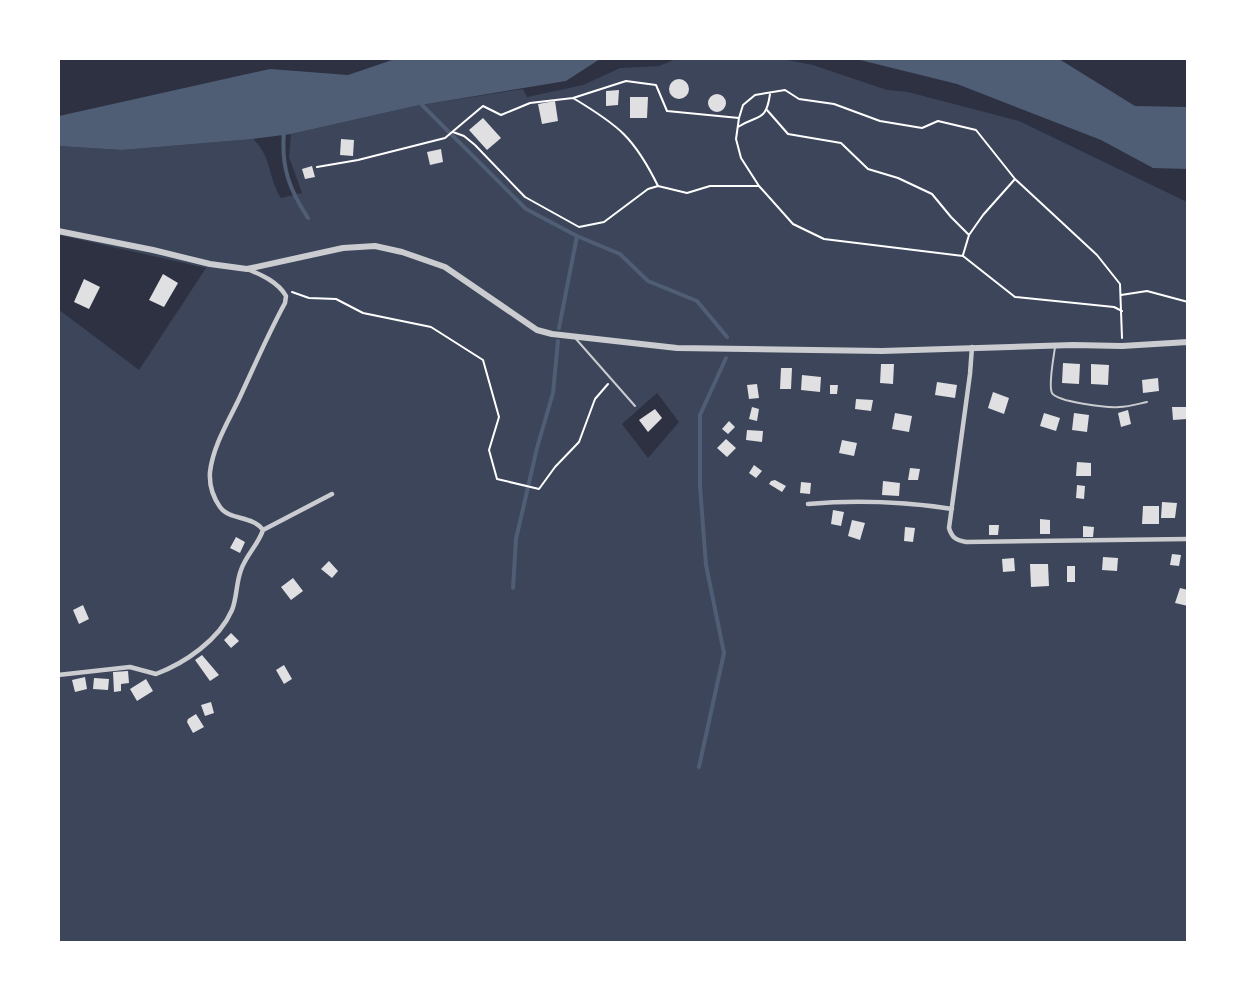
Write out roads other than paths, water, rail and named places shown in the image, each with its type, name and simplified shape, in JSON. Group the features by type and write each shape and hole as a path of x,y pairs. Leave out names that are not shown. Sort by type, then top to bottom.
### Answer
{"street":[{"path":"58,231 210,264 247,269 283,289 286,296 285,303 218,444 210,472 211,489 221,508 227,514 258,524 263,530"},
{"path":"247,269 344,248 375,246 402,252 445,267 537,330 677,348 882,351 1056,345 1122,346 1188,342"},
{"path":"972,347 949,528 952,536 966,542 1188,539"},
{"path":"58,675 130,667 156,674 201,649 222,626 232,610 240,570 259,542 263,530 332,494"},
{"path":"808,504 860,502 952,509"}],"lane":[{"path":"574,336 635,406"},
{"path":"1056,345 1051,385 1052,393 1056,396 1071,402 1118,408 1146,402"}],"waterway":[{"path":"422,105 526,209 577,236 620,254 648,281 697,301 727,337"},
{"path":"284,132 285,167 291,187 308,218"},
{"path":"559,328 577,236"},
{"path":"513,588 516,539 537,448 553,393 558,341"},
{"path":"699,767 724,653 706,565 700,486 700,415 726,358"}]}
